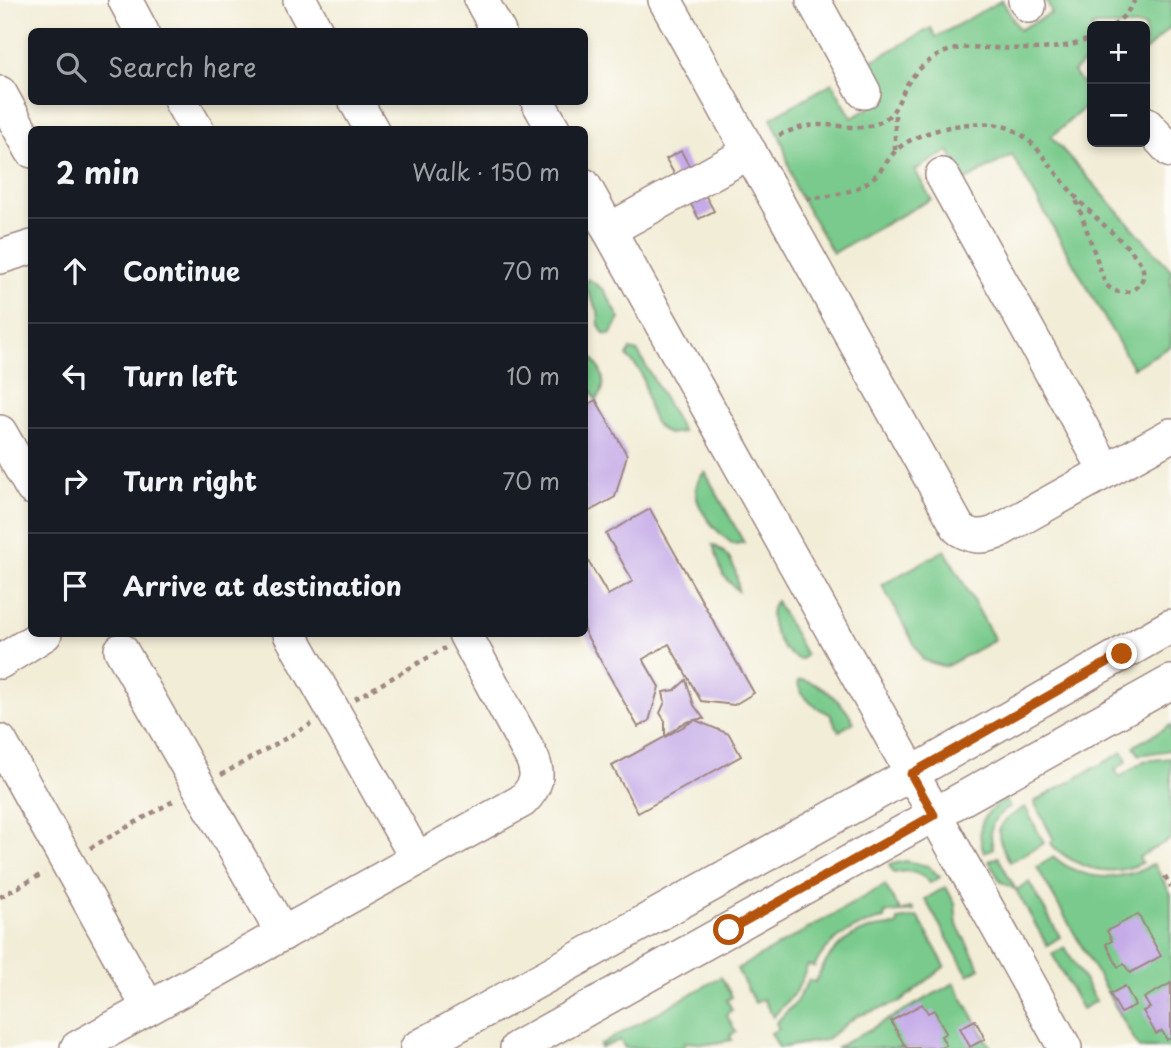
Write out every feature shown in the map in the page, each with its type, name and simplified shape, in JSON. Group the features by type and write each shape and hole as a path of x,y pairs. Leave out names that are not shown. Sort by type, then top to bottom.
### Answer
{"street":[{"path":"125,0 140,28"},
{"path":"300,0 315,28"},
{"path":"481,0 497,28"},
{"path":"665,0 959,529 968,535 981,538 995,533 1171,435"},
{"path":"813,0 864,92"},
{"path":"0,93 28,144"},
{"path":"183,105 195,126"},
{"path":"358,105 370,126"},
{"path":"540,105 552,126"},
{"path":"1150,128 1171,151"},
{"path":"750,152 594,208 1065,1048"},
{"path":"942,175 1106,471"},
{"path":"0,257 28,248"},
{"path":"0,432 28,481"},
{"path":"417,1048 911,774 1171,626"},
{"path":"0,662 40,637"},
{"path":"292,637 417,859"},
{"path":"77,1048 522,801 532,792 537,781 537,769 532,758 458,639"},
{"path":"121,650 283,934"},
{"path":"533,1044 1171,682"},
{"path":"0,741 148,1007"}],"path":[{"path":"1119,21 1135,0"},
{"path":"779,135 820,125 865,128 881,122 895,109 913,77 931,59 955,49 971,47 1035,51 1070,46 1087,40"},
{"path":"895,109 895,151"},
{"path":"1075,195 1141,263 1143,280 1132,291 1117,292 1105,283 1075,195"},
{"path":"349,702 458,639"},
{"path":"215,778 318,720"},
{"path":"80,853 184,795"},
{"path":"0,897 51,870"},
{"path":"1165,876 1171,887"}],"green space":[{"path":"1002,0 1019,30 1052,13 1046,0 1171,0 1171,27 1150,46 1150,21 1087,21 1087,59 1073,72 1087,88 1087,105 1051,137 1171,270 1171,346 1133,368 1012,155 966,180 949,151 915,170 931,199 833,253 795,188 783,144 771,118 832,83 852,118 888,96 870,62 931,28 936,37"},
{"path":"588,279 604,290 620,319 610,335 604,334 599,325 598,311 588,292"},
{"path":"630,350 638,352 683,432 668,434 655,422 641,373 627,356"},
{"path":"588,353 603,380 601,394 596,400 588,385"},
{"path":"705,472 744,543 733,544 702,511 696,491 698,481"},
{"path":"713,545 729,558 737,577 738,591 723,575"},
{"path":"945,550 995,640 945,667 923,660 882,585"},
{"path":"776,601 806,655 802,659 788,653 777,636 771,617"},
{"path":"798,681 818,685 832,696 854,722 839,731 830,714 814,705 801,692"},
{"path":"1171,725 1171,750 1139,755 1134,746"},
{"path":"1123,752 1127,761 1115,770 1120,777 1144,761 1171,758 1171,839 1139,857 1142,863 1129,868 1105,870 1081,865 1050,843 1054,840 1034,802"},
{"path":"1006,799 1010,807 995,819 991,829 993,848 984,853 980,835 983,821 991,810"},
{"path":"1025,807 1044,843 1010,862 1001,843 1000,830 1007,819"},
{"path":"998,857 1016,890 1000,881 989,861"},
{"path":"1054,857 1077,871 1103,877 1129,874 1154,864 1171,894 1171,1048 1139,1048 1037,867"},
{"path":"905,861 928,866 940,877 930,883 914,872 894,873 889,865"},
{"path":"1029,882 1060,937 1047,945 1016,890"},
{"path":"885,885 901,912 885,913 884,919 853,929 834,941 814,967 808,965 797,990 773,1017 763,999 755,1003 737,969"},
{"path":"946,887 955,904 957,925 980,968 968,975 925,899"},
{"path":"918,917 945,966 900,1002 857,1016 825,1040 779,1048 771,1033 779,1029 776,1023 796,1002 809,980 815,982 837,948 857,934 897,926 898,920"},
{"path":"1065,947 1096,1001 1082,1009 1052,954"},
{"path":"721,977 732,997 727,1000 732,1010 726,1014 736,1032 730,1035 732,1040 709,1044 685,1042 684,1048 625,1048 620,1040 601,1048 600,1045"},
{"path":"954,983 991,1048 836,1048"}],"building":[{"path":"681,151 714,211 699,219 666,159"},
{"path":"596,400 627,455 615,497 588,512 588,405"},
{"path":"650,509 754,693 734,705 701,701 669,644 643,659 659,687 649,721 638,727 587,637 588,561 608,595 633,581 606,534"},
{"path":"686,680 694,705 704,719 680,725 665,737 665,721 660,713 665,702 663,692 675,690"},
{"path":"695,720 729,734 741,756 638,813 612,766"},
{"path":"1138,914 1161,956 1130,973 1124,964 1118,967 1106,944 1112,941 1107,931"},
{"path":"1171,983 1171,1038 1167,1040 1162,1031 1156,1034 1143,1011 1150,1008 1144,998"},
{"path":"1125,986 1135,1005 1121,1013 1110,994"},
{"path":"922,1004 928,1013 934,1010 946,1033 941,1036 946,1045 941,1048 906,1048 891,1021"},
{"path":"975,1020 985,1039 970,1047 960,1028"}],"route":[{"path":"729,930 934,815 911,774 1122,654"}]}
